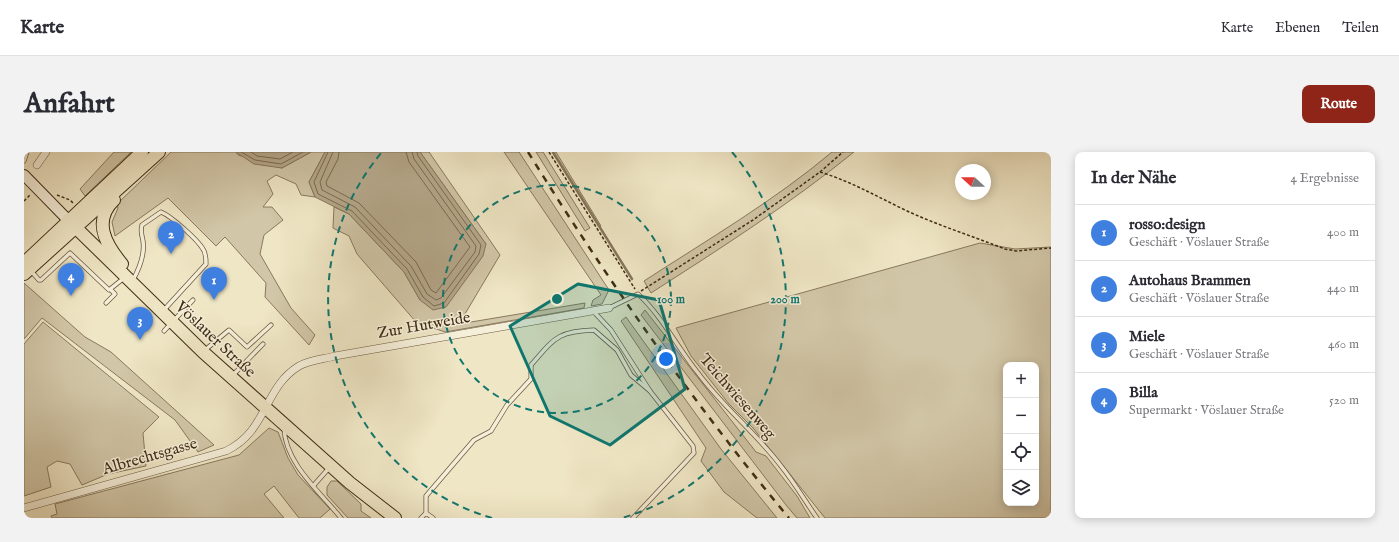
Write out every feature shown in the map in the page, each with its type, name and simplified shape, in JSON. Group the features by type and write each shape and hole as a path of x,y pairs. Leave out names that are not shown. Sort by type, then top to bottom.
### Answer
{"main road":[{"path":"72,224 79,210 145,157 159,152"},
{"path":"26,269 72,224 145,157"},
{"path":"128,280 125,267 107,244 103,232 103,223 105,212 111,203 138,175 145,157"},
{"name":"Vöslauer Straße","path":"72,224 161,312 168,326 203,352 331,466 395,518"}],"street":[{"path":"37,165 46,152"},
{"name":"Vöslauer Straße","path":"24,175 72,224"},
{"name":"Zur Hutweide","path":"266,408 273,394 290,372 301,365 335,356 609,308"},
{"name":"Albrechtsgasse","path":"24,508 226,451 238,445 252,432 266,408"}],"lane":[{"path":"24,161 27,152"},
{"path":"111,290 128,280 140,269 144,242 140,229 142,225 161,212 169,215 203,247 206,264 161,312"},
{"path":"26,269 40,280 70,253 115,294 106,303"},
{"path":"609,308 638,294"},
{"name":"Teichwiesenweg","path":"638,294 650,305 698,374 730,412 756,437 781,465 817,518"},
{"path":"168,326 193,300"},
{"path":"592,311 611,330 650,392 693,446 694,453 633,518"},
{"path":"203,352 229,330 246,347 270,325"},
{"path":"421,518 426,512 426,496 474,440 491,431 507,405 531,378 531,365 555,338 565,333 594,330 617,350 631,375 650,392"},
{"path":"231,377 263,344"},
{"path":"284,425 284,437 291,454 341,518"},
{"path":"314,485 331,466"},
{"path":"426,512 433,518"}],"path":[{"path":"549,152 638,294 753,220 820,172 843,152"},
{"path":"820,172 844,179 905,210 1005,249 1016,251 1051,248"},
{"path":"24,201 30,195"},
{"path":"56,195 70,200 79,210"}],"highlighted area":[{"path":"578,284 659,300 685,389 610,445 550,416 510,326"}],"shaded area":[{"path":"114,152 131,152 85,196 80,189"},
{"path":"171,152 236,152 238,155 282,168 311,152 325,152 309,182 315,197 301,195 296,184 276,175 267,181 273,194 263,207 272,207 283,220 264,235 260,254 291,308 315,335 309,345 265,297 266,283 225,237 216,246 168,198 115,236 112,222 118,208 117,204"},
{"path":"420,152 429,152 500,255 459,324 585,303 584,308 445,332 416,322 357,254 349,236 333,228 334,207 349,214 404,272 420,300 486,244"},
{"path":"504,152 519,152 609,290 602,304 591,306 593,300 601,295"},
{"path":"536,152 543,152 590,228 585,231"},
{"path":"552,152 556,152 601,226 599,227"},
{"path":"832,152 854,152 780,208 651,293 644,281 764,204"},
{"path":"980,243 1015,249 1051,247 1051,518 825,518 753,428 729,404 691,356 676,328"},
{"path":"24,283 85,337 111,352 214,445 198,452 175,420 42,318 24,339"},
{"path":"645,310 756,452 766,456 797,496 810,518 797,518 786,505 641,315"},
{"path":"626,317 721,449 777,518 757,518 724,492 701,461 706,448 621,321"},
{"path":"43,322 159,417 143,433 146,466 108,474 82,485 70,464 57,461 47,467 51,487 24,496 24,344"},
{"path":"269,428 278,432 288,458 298,475 330,509 320,518 299,518 274,486 264,494 284,518 52,518 51,516 57,514 55,504 239,455"},
{"path":"331,481 337,481 361,504 361,511 371,518 348,518 327,495 327,487"}],"water":[{"path":"236,152 311,152 282,168 254,164"},
{"path":"325,152 420,152 486,244 483,256 446,307 433,310 420,300 404,272 349,214 315,197 309,182"}],"waterway":[{"path":"553,152 632,279"}],"railway":[{"path":"528,152 589,247 652,340 719,430 789,518"}],"place":[{"name":"Autohaus Brammen","path":"171,254"},
{"name":"Billa","path":"71,296"},
{"name":"rosso:design","path":"214,300"},
{"name":"Miele","path":"140,340"}]}
